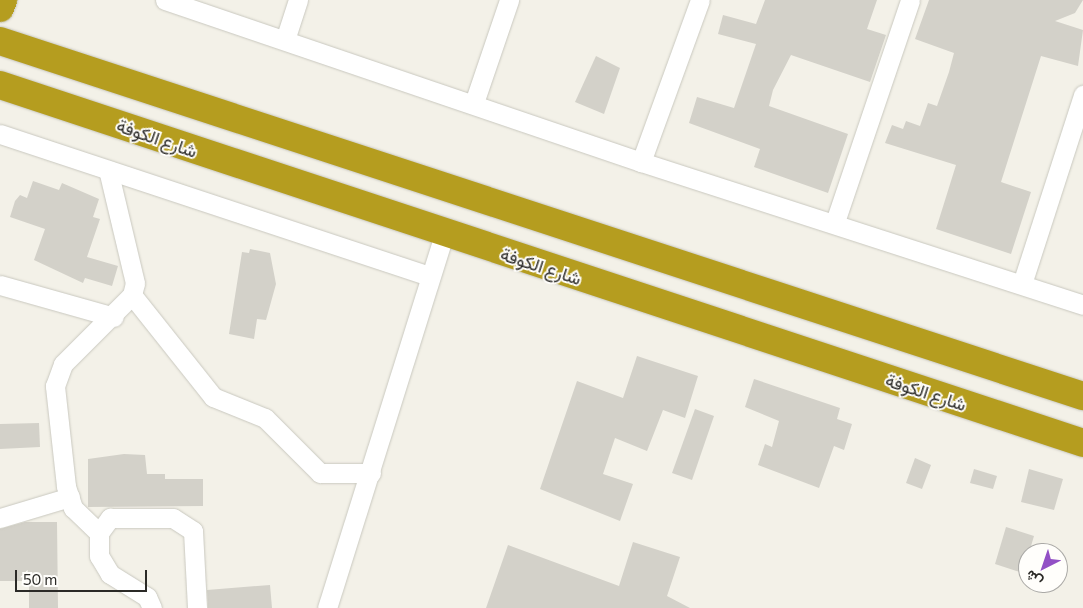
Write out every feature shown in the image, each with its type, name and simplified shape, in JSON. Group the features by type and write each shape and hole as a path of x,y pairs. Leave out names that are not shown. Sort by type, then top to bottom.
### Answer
{"highway":[{"path":"0,8 3,0"},
{"path":"0,41 1083,396"},
{"name":"شارع الكوفة","path":"0,85 444,234 1083,443"}],"street":[{"path":"166,0 474,103 641,162 835,222 1083,305"},
{"path":"285,40 298,0"},
{"path":"474,103 510,0"},
{"path":"641,162 700,0"},
{"path":"835,222 910,0"},
{"path":"1022,284 1083,95"},
{"path":"0,134 430,276"},
{"path":"99,534 73,508 70,498 56,386 63,364 114,317 132,295 135,283 108,170"},
{"path":"327,608 372,473 444,234"},
{"path":"0,286 114,317"},
{"path":"132,295 213,396 265,418 320,473 372,473"},
{"path":"0,518 70,498"},
{"path":"152,608 146,597 110,574 99,556 99,534 110,518 142,514 173,518 193,531 198,608"}],"building":[{"path":"765,0 877,0 867,29 886,35 870,82 791,55 773,90 769,106 848,134 828,193 754,167 760,149 689,123 697,97 734,108 756,44 718,34 723,15 756,24"},
{"path":"929,0 1083,0 1075,13 1055,21 1083,30 1078,66 1041,56 1001,182 1031,192 1011,254 936,229 956,165 885,143 892,125 903,129 906,121 920,126 928,103 937,106 949,72 954,53 915,39"},
{"path":"596,56 620,68 604,114 575,102"},
{"path":"33,181 59,190 62,183 99,199 93,217 100,219 87,257 118,266 112,286 85,278 83,283 34,260 45,229 10,217 15,201 20,195 27,198"},
{"path":"250,249 270,253 276,284 266,320 257,319 254,339 229,334 242,252 249,253"},
{"path":"637,356 698,376 685,418 663,410 647,451 615,438 603,474 633,484 620,521 540,489 577,381 623,398"},
{"path":"754,379 840,408 837,419 852,424 844,450 834,446 819,488 758,465 765,444 772,447 779,421 745,407"},
{"path":"695,409 714,416 692,480 672,473"},
{"path":"39,423 40,447 0,449 0,424"},
{"path":"124,454 145,455 147,474 165,474 165,479 203,479 203,506 88,507 88,459"},
{"path":"915,458 931,465 922,489 906,483"},
{"path":"974,469 997,476 993,489 970,483"},
{"path":"1029,469 1063,479 1054,510 1021,502"},
{"path":"25,522 57,522 58,608 29,608 29,581 0,581 0,529"},
{"path":"1006,527 1034,536 1032,543 1018,543 1018,571 995,564"},
{"path":"633,542 680,557 667,596 690,608 486,608 508,545 619,586"},
{"path":"270,585 272,608 208,608 207,590"}]}
